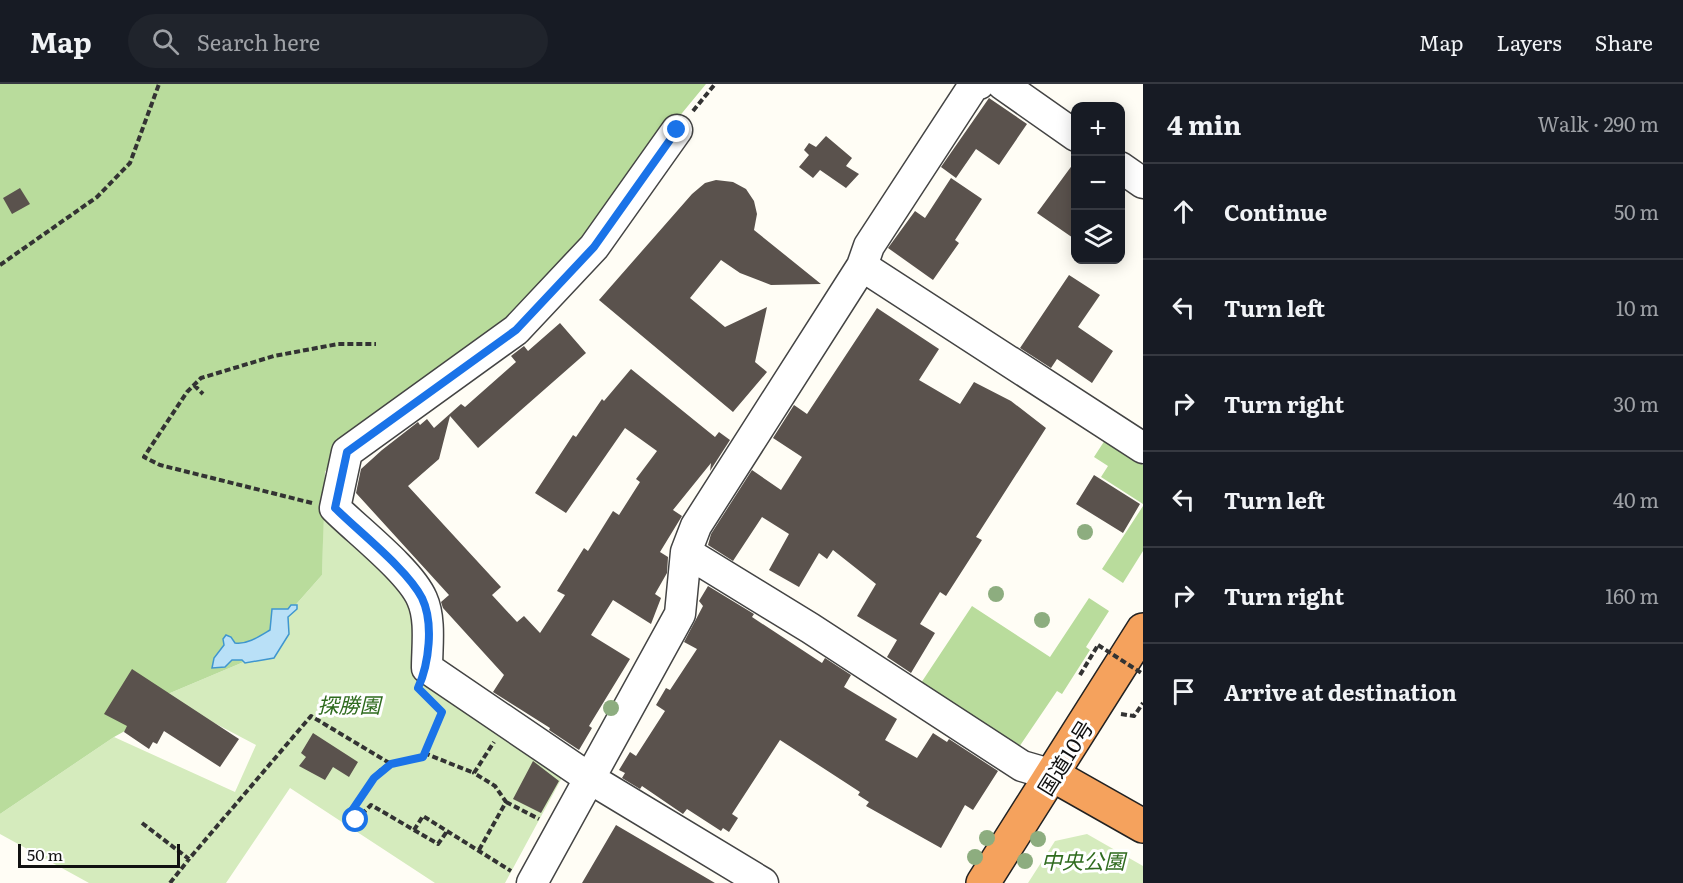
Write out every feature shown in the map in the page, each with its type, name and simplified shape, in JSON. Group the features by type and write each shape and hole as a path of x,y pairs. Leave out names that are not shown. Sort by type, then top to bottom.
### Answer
{"highway":[{"name":"国道10号","path":"983,883 1143,630"},
{"path":"1053,774 1143,826"}],"street":[{"path":"525,879 589,778 680,614 686,552 696,526 862,266 869,246 974,85 979,84"},
{"path":"1002,84 1071,132"},
{"path":"677,130 594,247 516,330 347,452 335,508 413,584 423,600 427,621 427,668 589,778 764,883"},
{"path":"1125,170 1143,183"},
{"path":"862,266 1143,448"},
{"path":"686,552 810,628 1022,766 1053,774"}],"path":[{"path":"0,255 2,264 97,197 130,163 159,84"},
{"path":"677,130 715,84"},
{"path":"335,508 160,465 144,457 201,378 274,356 338,344 376,344"},
{"path":"194,385 203,394"},
{"path":"1079,677 1098,645 1143,674"},
{"path":"1121,714 1134,716 1143,703"},
{"path":"434,704 450,717"},
{"path":"442,712 423,757 391,764 374,778 349,815 356,820 371,805 438,844 448,830"},
{"path":"170,883 311,716 391,764"},
{"path":"474,773 494,742 485,737"},
{"path":"424,753 474,773 495,786 506,802 545,823"},
{"path":"479,850 506,802"},
{"path":"414,830 423,816 525,879"},
{"path":"142,823 189,859"}],"green space":[{"path":"0,84 706,84 655,146 588,237 511,324 334,457 325,472 322,575 246,661 163,696 148,718 114,737 0,814"},
{"path":"1105,440 1143,465 1143,504 1101,477 1108,466 1094,457"},
{"path":"1143,506 1143,551 1123,583 1102,569"},
{"name":"探勝園","path":"323,513 430,598 446,669 565,772 505,883 435,883 290,788 226,883 89,883 0,834 0,814 114,737 235,792 256,745 163,696 246,661 322,575"},
{"path":"1089,598 1109,611 1086,647 1090,650 1062,694 1057,691 1017,750 919,686 972,606 1050,657"},
{"name":"中央公園","path":"1087,834 1143,866 1143,883 1028,883 1055,841"}],"water":[{"path":"291,605 297,605 297,609 288,617 289,634 274,658 245,663 242,660 232,660 225,667 212,668 214,658 224,645 223,639 226,635 231,637 235,643 253,640 270,630 272,609 288,609"}],"building":[{"path":"989,98 1027,124 999,165 976,149 956,178 941,167"},
{"path":"826,136 852,158 846,166 859,174 846,188 820,170 813,178 799,167 809,155 804,150 809,143 816,147"},
{"path":"1071,167 1071,237 1037,213"},
{"path":"951,178 982,199 955,240 959,243 933,280 888,248 915,211 925,218"},
{"path":"716,180 733,182 746,189 754,201 757,214 754,230 821,284 771,285 740,273 721,260 690,298 725,327 767,307 755,362 767,372 733,412 599,300 692,194 705,183"},
{"path":"20,188 30,204 12,214 3,198"},
{"path":"1069,275 1100,295 1078,327 1113,351 1092,383 1057,359 1051,368 1020,348"},
{"path":"877,308 939,349 919,380 960,404 974,382 1011,401 1046,428 976,537 982,540 946,596 940,592 920,624 935,633 911,673 887,657 897,640 857,616 876,584 833,550 827,559 819,553 799,587 769,570 789,534 762,517 733,561 708,545 711,534 752,470 781,490 802,457 773,438 794,405 807,414"},
{"path":"560,323 586,353 478,448 450,416 439,459 408,486 501,587 492,595 517,622 524,616 540,633 565,595 557,591 584,548 588,551 613,511 619,515 640,482 636,479 657,451 625,428 566,513 535,493 573,435 576,437 602,399 604,401 631,369 715,437 719,432 730,440 710,471 711,463 673,510 682,516 660,552 668,557 667,573 655,594 661,598 651,624 613,600 591,635 630,659 589,726 592,728 579,750 549,730 550,728 493,692 504,675 443,608 441,602 449,595 356,493 361,469 382,450 418,422 420,425 427,419 434,428 461,404 465,407 516,362 511,356 524,346 528,351"},
{"path":"1094,475 1140,504 1123,533 1076,504"},
{"path":"708,586 754,614 752,617 822,663 825,658 851,675 844,687 897,719 885,740 917,758 933,733 947,742 949,739 998,771 973,810 965,805 941,848 866,806 869,802 858,795 860,792 780,740 732,814 738,818 729,832 723,828 721,831 687,809 683,814 642,786 640,789 622,778 625,773 619,770 630,752 636,756 665,711 656,705 666,688 670,690 697,649 684,642 703,606 699,601"},
{"path":"132,669 239,739 220,767 164,731 157,744 153,742 149,749 124,732 127,726 104,714"},
{"path":"313,733 358,762 349,777 333,767 325,780 299,766 306,757 301,753"},
{"path":"533,761 559,781 541,813 513,799"},
{"path":"616,825 715,883 582,883"}],"route":[{"path":"356,820 349,815 360,802 374,778 391,764 423,757 442,712 418,688 427,668 427,621 423,600 413,584 335,508 347,452 516,330 594,247 677,130"}]}
